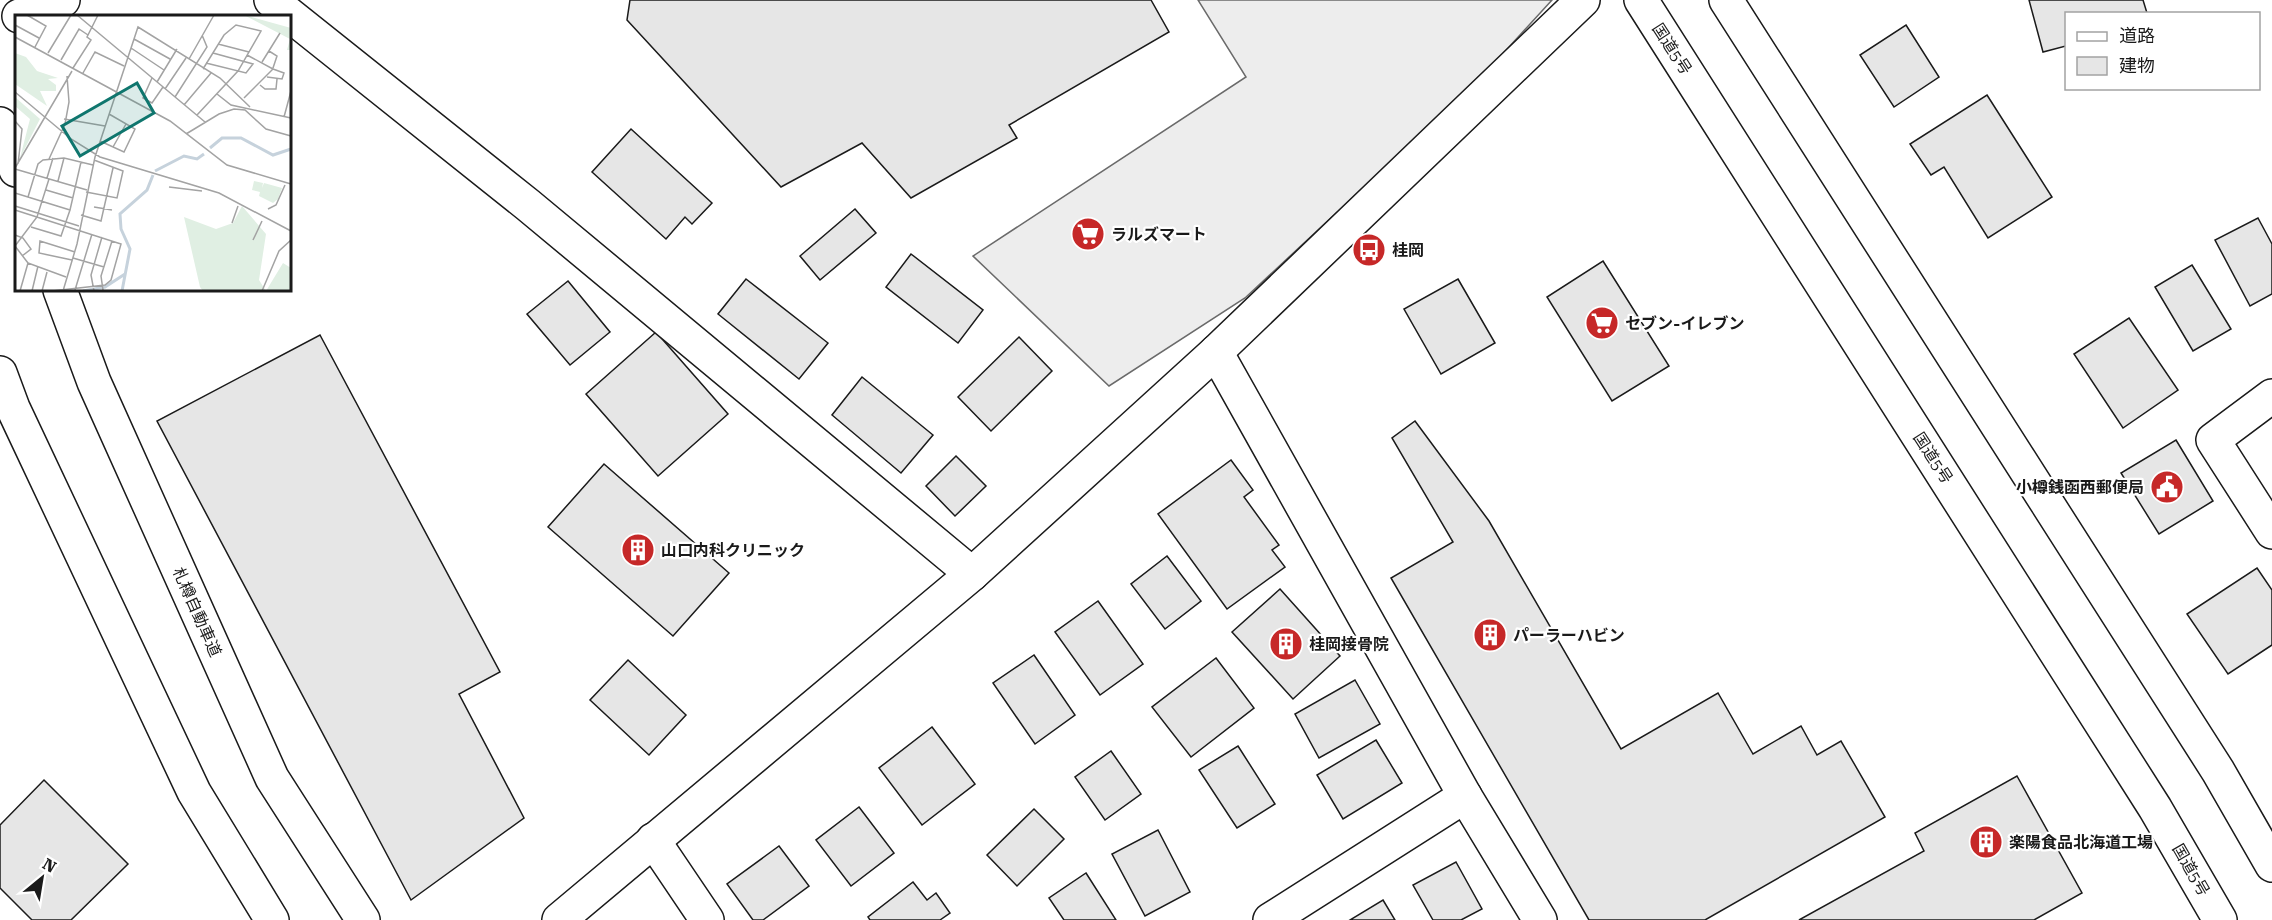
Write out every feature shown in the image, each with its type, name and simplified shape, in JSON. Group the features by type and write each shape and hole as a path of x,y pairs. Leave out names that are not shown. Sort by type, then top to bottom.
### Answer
{"main road":[{"path":"23,15 63,0"},
{"path":"271,0 290,15"},
{"path":"559,920 972,574 1216,352 1583,0"},
{"name":"国道5号","path":"1641,0 2155,808 2220,920"},
{"path":"1726,0 2218,771 2272,865"},
{"path":"291,16 528,205 972,574"},
{"path":"0,24 15,18"},
{"path":"0,124 15,167"},
{"name":"札樽自動車道","path":"60,291 94,382 272,778 363,920"},
{"path":"1216,352 1465,796 1540,920"},
{"path":"0,373 13,408 194,792 272,920"},
{"path":"2272,396 2213,440 2272,532"},
{"path":"1270,920 1465,796"},
{"path":"653,840 707,920"}],"shaded area":[{"path":"1198,0 1552,0 1478,81 1245,298 1109,386 973,256 1246,77"}],"building":[{"path":"630,0 1151,0 1169,32 1009,125 1017,138 911,198 862,143 781,187 627,20"},
{"path":"2029,0 2143,0 2147,12 2065,12 2065,46 2043,52"},
{"path":"1906,25 1939,77 1894,107 1860,55"},
{"path":"1987,95 2052,197 1988,238 1944,167 1931,175 1910,144"},
{"path":"631,129 712,203 692,224 685,217 666,239 592,172"},
{"path":"855,209 876,233 820,280 800,256"},
{"path":"2258,218 2272,244 2272,294 2250,306 2215,240"},
{"path":"911,254 983,310 958,343 886,287"},
{"name":"セブン-イレブン","path":"1603,261 1669,366 1612,401 1547,297"},
{"path":"2192,265 2231,329 2193,351 2155,287"},
{"path":"746,279 828,343 799,379 718,314"},
{"path":"1458,279 1495,343 1441,374 1404,309"},
{"path":"568,281 610,332 570,365 527,314"},
{"path":"2129,318 2178,390 2123,428 2074,354"},
{"path":"656,332 728,414 658,476 586,394"},
{"path":"320,335 500,672 459,694 524,818 411,900 157,421"},
{"path":"1019,337 1052,371 991,431 958,397"},
{"path":"862,377 933,435 901,473 832,415"},
{"name":"パーラーハビン","path":"1415,421 1489,521 1621,749 1718,693 1753,754 1801,726 1817,755 1841,741 1885,817 1705,920 1589,920 1391,578 1453,542 1392,438"},
{"name":"小樽銭函西郵便局","path":"2176,440 2213,501 2159,534 2121,473"},
{"path":"956,456 986,486 955,516 926,486"},
{"path":"1231,460 1253,490 1244,497 1279,545 1272,550 1285,567 1227,609 1158,514"},
{"name":"山口内科クリニック","path":"604,464 729,573 673,636 548,527"},
{"path":"1167,556 1201,601 1165,629 1131,584"},
{"path":"2257,568 2272,590 2272,645 2228,674 2187,614"},
{"name":"桂岡接骨院","path":"1280,589 1340,656 1293,699 1232,632"},
{"path":"1098,601 1143,664 1100,695 1055,632"},
{"path":"1034,655 1075,715 1035,744 993,683"},
{"path":"1216,658 1254,708 1191,757 1152,707"},
{"path":"628,660 686,715 649,755 590,700"},
{"path":"1355,680 1380,724 1319,758 1295,714"},
{"path":"932,727 975,784 922,825 879,768"},
{"path":"1376,740 1402,783 1343,819 1317,775"},
{"path":"1238,746 1275,804 1237,828 1199,770"},
{"path":"1111,751 1141,794 1105,820 1075,777"},
{"name":"楽陽食品北海道工場","path":"2017,776 2082,893 2034,920 1799,920 1924,851 1915,833"},
{"path":"44,780 128,864 71,920 32,920 0,888 0,825"},
{"path":"859,807 894,853 851,886 816,840"},
{"path":"1034,809 1064,839 1017,886 987,855"},
{"path":"1158,830 1190,892 1145,916 1112,854"},
{"path":"779,846 809,886 763,920 753,920 727,884"},
{"path":"1456,862 1482,909 1461,920 1433,920 1413,885"},
{"path":"1086,873 1116,920 1064,920 1049,898"},
{"path":"913,882 927,900 936,893 950,913 940,920 870,920 868,917"},
{"path":"1383,900 1395,920 1350,920"}],"place":[{"name":"ラルズマート","path":"1088,234"},
{"name":"桂岡","path":"1369,250"},
{"name":"セブン-イレブン","path":"1602,323"},
{"name":"小樽銭函西郵便局","path":"2167,487"},
{"name":"山口内科クリニック","path":"638,550"},
{"name":"パーラーハビン","path":"1490,635"},
{"name":"桂岡接骨院","path":"1286,644"},
{"name":"楽陽食品北海道工場","path":"1986,842"}]}
